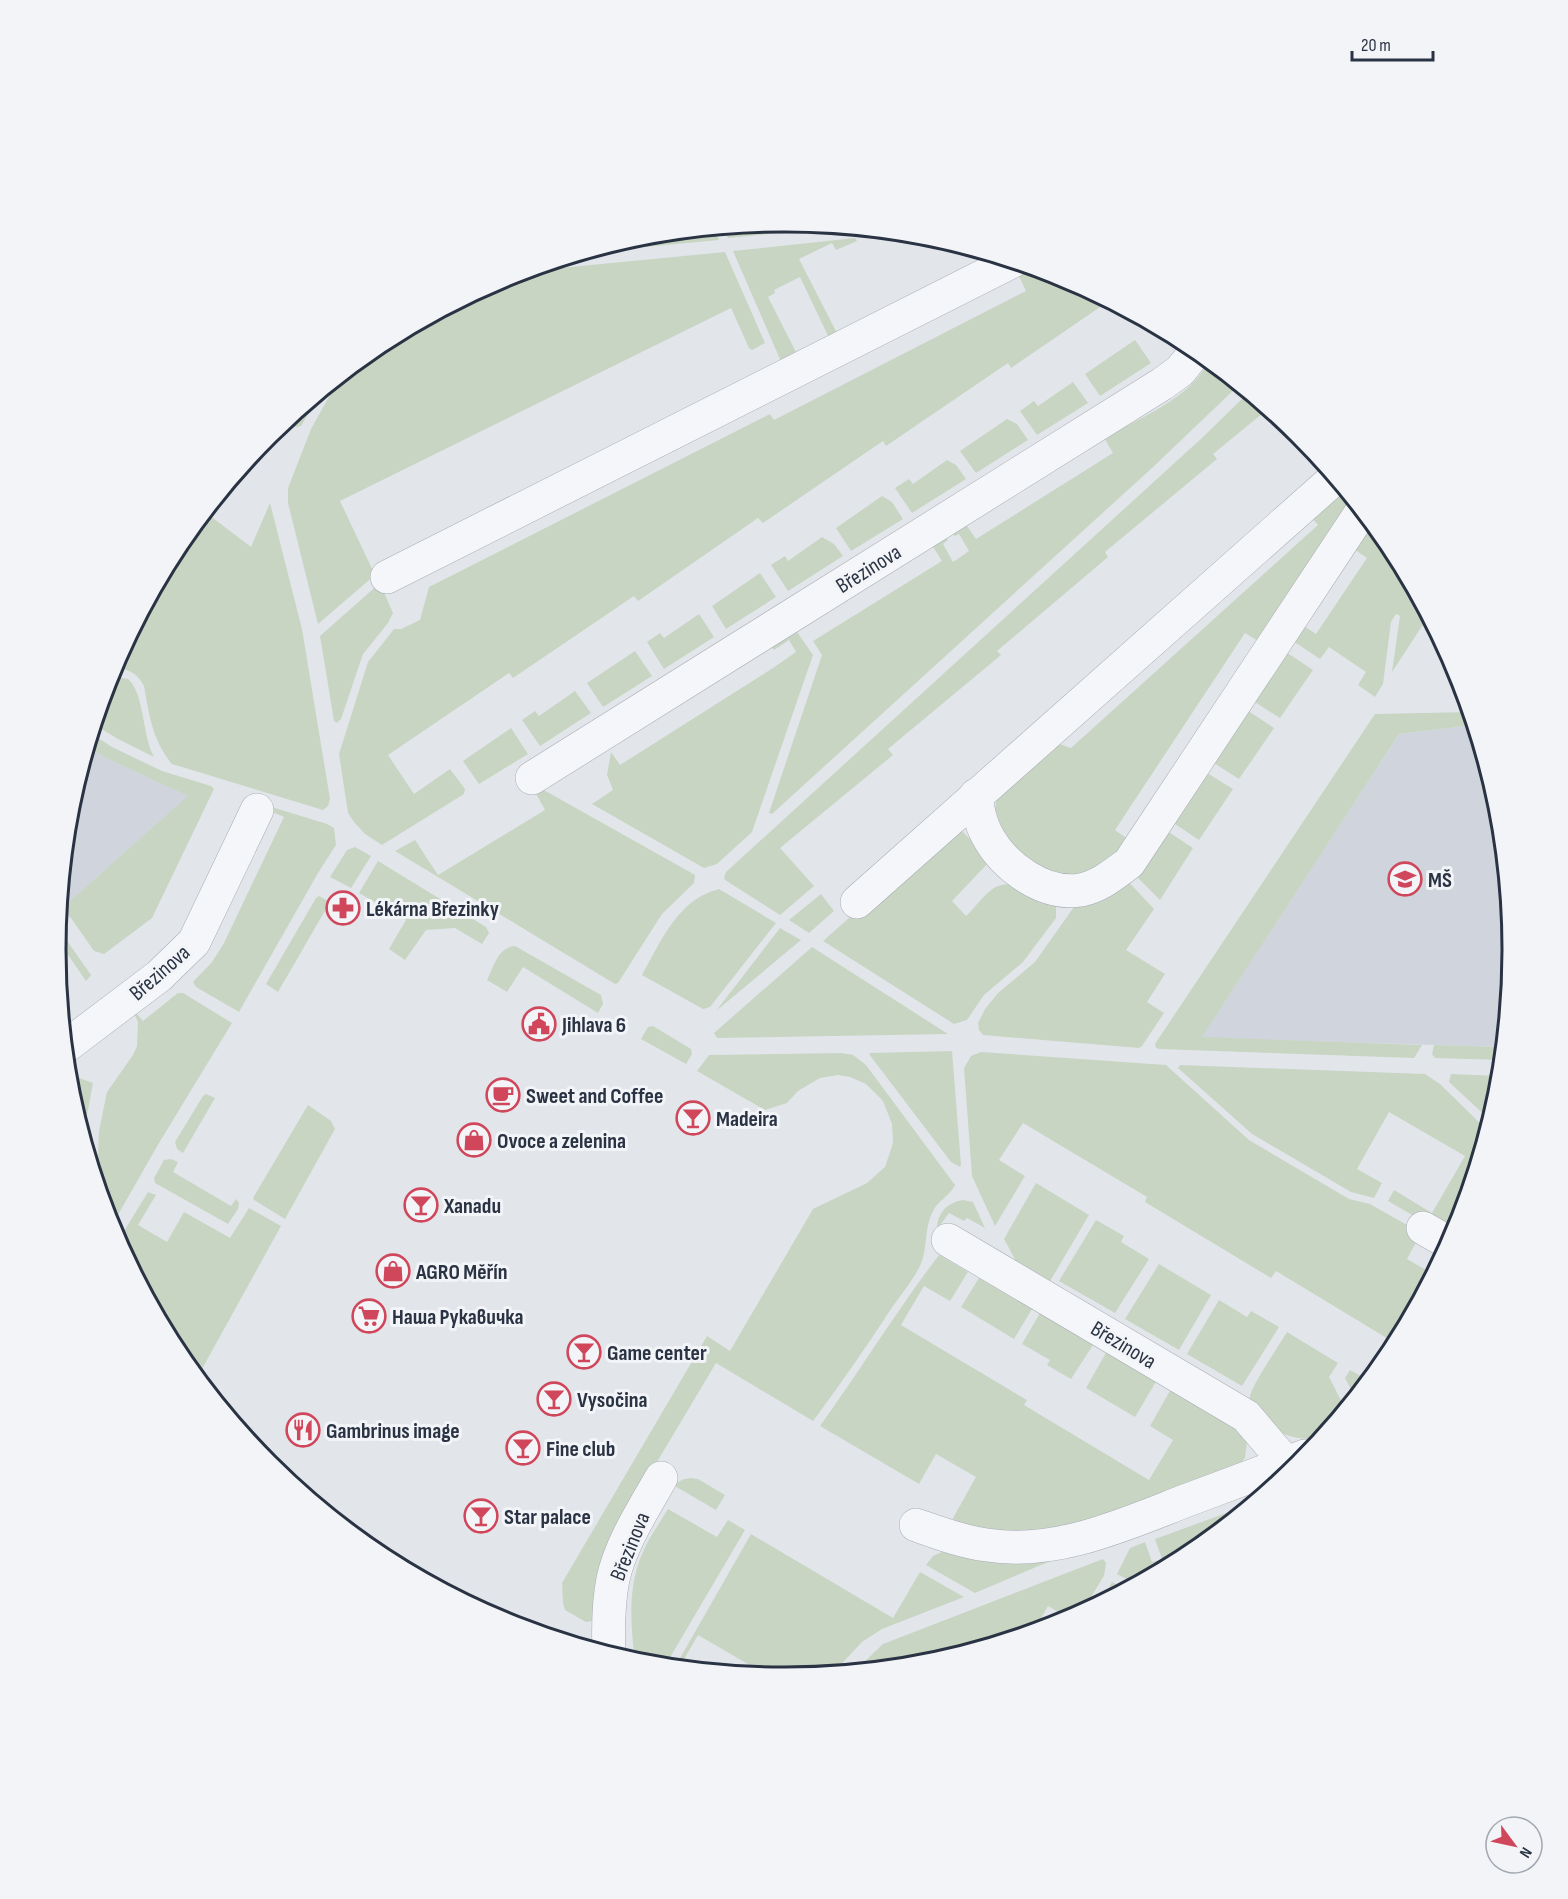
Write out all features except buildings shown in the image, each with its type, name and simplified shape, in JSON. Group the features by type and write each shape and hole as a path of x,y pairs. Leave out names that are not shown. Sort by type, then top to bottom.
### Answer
{"street":[{"path":"387,577 1003,266"},
{"name":"Březinova","path":"532,778 1162,384 1180,371 1190,358"},
{"path":"857,902 1330,483"},
{"path":"976,795 979,816 987,836 1004,859 1025,876 1044,886 1064,890 1084,889 1102,883 1129,863 1358,517"},
{"name":"Březinova","path":"72,1042 159,976 194,942 257,810"},
{"name":"Březinova","path":"948,1240 1246,1416 1292,1457"},
{"name":"Březinova","path":"916,1525 987,1545 1020,1547 1055,1544 1122,1526 1284,1465"},
{"name":"Březinova","path":"609,1646 608,1615 613,1578 624,1547 661,1478"}],"shaded area":[{"name":"MŠ","path":"1466,726 1478,764 1496,856 1500,903 1502,949 1495,1047 1201,1038 1399,734"},
{"path":"94,751 189,796 70,901 72,856 80,809"}],"green space":[{"path":"782,231 800,232 779,234"},
{"path":"770,232 768,234 728,238 726,234"},
{"path":"717,235 719,240 629,249"},
{"path":"855,238 857,241 836,250 832,243 799,259 839,337 831,342 800,277 774,290 775,293 768,297 799,358 783,366 733,251"},
{"path":"725,252 765,343 752,350 749,348 731,308 340,501 375,575 318,624 288,503 288,488 311,429 331,394 385,353 425,328 509,286 559,268"},
{"path":"1021,272 1059,286 1102,306 1011,368 1008,363 886,446 883,441 763,523 758,518 638,601 634,596 513,678 509,673 388,755 414,794 450,769 465,789 464,794 382,845 365,834 354,822 348,813 339,754 368,662 394,629 401,629 420,620 429,587 770,414 774,420 1026,291 1018,274"},
{"path":"1135,340 1151,363 1100,396 1085,374"},
{"path":"1204,368 1233,390 1152,468 772,814 769,813 822,655 813,641 942,561 931,544 945,535 948,540 943,544 953,562 969,551 959,534 955,536 951,532 965,523 976,539 1113,453 1104,438 1178,396"},
{"path":"1073,382 1088,403 1037,435 1020,411 1034,401 1038,406"},
{"path":"1243,398 1262,414 1213,454 1217,459 1105,552 1108,557 997,651 1001,655 888,749 893,755 780,848 814,886 780,915 725,880 726,872"},
{"path":"310,411 301,426 292,428"},
{"path":"1007,419 1017,424 1028,440 976,473 960,451"},
{"path":"947,460 956,465 966,479 912,513 895,488 909,479 913,484"},
{"path":"1333,487 1352,510 1263,644 1245,633 1115,830 1132,842 1117,861 1064,882 1002,843 995,808 999,791 1048,740 1071,748 1318,525 1306,511"},
{"path":"882,496 892,502 903,519 851,551 836,528"},
{"path":"270,503 302,629 330,799 328,806 323,810 172,764 156,737 144,686 135,674 124,669 162,590 211,516 251,547"},
{"path":"1363,526 1406,590 1424,624 1392,672 1400,616 1396,614 1391,622 1383,684 1375,697 1358,685 1366,672 1329,647 1320,659 1287,637 1301,624 1316,634 1367,558 1351,547"},
{"path":"822,537 834,544 843,556 788,591 771,565 785,556 788,561"},
{"path":"760,573 776,597 726,629 712,606"},
{"path":"380,583 393,613 388,623 363,654 341,719 337,723 334,721 320,636"},
{"path":"699,614 714,637 664,669 647,642 660,633 664,638"},
{"path":"795,629 813,655 752,832 717,864 704,868 592,804 613,790 607,775 611,752 620,765 773,668 796,652 789,640 774,650 770,645"},
{"path":"1280,648 1313,670 1280,718 1247,697"},
{"path":"635,651 652,676 603,707 587,683"},
{"path":"120,678 128,679 138,695 147,738 154,757 101,729"},
{"path":"575,691 591,713 540,746 522,720 535,711 539,716"},
{"path":"1241,706 1274,728 1239,779 1206,758"},
{"path":"1461,712 1466,726 1399,734 1202,1037 1422,1045 1414,1058 1156,1048 1155,1044 1375,714"},
{"path":"511,728 528,754 479,784 463,761"},
{"path":"98,738 162,771 211,786 214,789 152,918 104,954 94,951 67,915 68,899 70,901 188,796 94,751"},
{"path":"1199,768 1233,789 1199,840 1166,818"},
{"path":"542,789 695,875 694,883 662,914 618,983 615,984 395,851 415,840 438,875 545,810 535,792"},
{"path":"269,808 327,824 334,828 336,845 239,1012 196,987 193,982 212,962 224,943 284,817 268,810"},
{"path":"955,824 991,860 952,901 966,916 994,888 1010,884 1026,888 1056,905 1056,918 1023,962 984,995 967,1020 954,1024 823,941"},
{"path":"1161,827 1193,848 1160,900 1131,871"},
{"path":"355,847 371,856 351,888 330,877 347,850"},
{"path":"378,861 486,927 489,933 482,944 455,928 426,930 405,960 389,949 406,920 359,893"},
{"path":"1124,877 1154,909 1126,950 1165,974 1147,1002 1164,1013 1142,1046 1139,1048 983,1035 978,1023 985,1009 998,993 1035,962 1081,897"},
{"path":"719,889 776,923 710,1007 703,1009 642,975 672,923 692,902"},
{"path":"821,894 834,911 809,933 789,920"},
{"path":"319,896 330,902 278,992 266,984"},
{"path":"780,928 801,940 716,1011"},
{"path":"66,940 91,975 86,981 66,952"},
{"path":"515,946 601,995 603,1004 598,1013 523,967 507,992 487,980 494,963 504,950"},
{"path":"812,947 948,1034 717,1038 714,1033"},
{"path":"178,993 183,993 232,1023 118,1215 98,1160 99,1131 107,1092 137,1046 138,1022 131,1007 143,1021"},
{"path":"653,1026 691,1049 692,1054 686,1064 641,1039 648,1027"},
{"path":"1434,1045 1495,1047 1493,1060 1435,1058 1432,1054"},
{"path":"952,1051 960,1167 951,1162 869,1054"},
{"path":"981,1052 1166,1065 1249,1140 1349,1199 1370,1204 1421,1233 1407,1259 1426,1270 1406,1309 1387,1338 1276,1271 1271,1278 1145,1202 1147,1197 1023,1123 999,1160 1025,1176 995,1226 972,1176 964,1068 971,1056"},
{"path":"841,1053 853,1055 866,1065 955,1185 932,1213 920,1266 813,1421 716,1363 651,1472 595,1617 592,1621 586,1622 565,1610 562,1583 707,1336 730,1351 813,1209 867,1183 885,1167 893,1143 892,1124 883,1101 866,1084 850,1077 838,1075 820,1078 798,1091 787,1103 765,1110 697,1071 709,1055"},
{"path":"1180,1065 1425,1074 1440,1084 1481,1124 1464,1180 1443,1233 1388,1201 1394,1190 1432,1213 1465,1156 1389,1112 1357,1169 1382,1183 1374,1198 1351,1192 1252,1134 1178,1068"},
{"path":"1451,1074 1490,1076 1483,1113 1449,1082"},
{"path":"78,1078 93,1083 86,1118"},
{"path":"206,1094 215,1098 183,1153 177,1149 175,1142"},
{"path":"308,1105 331,1121 335,1129 285,1219 253,1198"},
{"path":"171,1159 178,1162 173,1172 231,1206 236,1199 239,1203 238,1209 228,1224 155,1183 154,1178 164,1160"},
{"path":"1036,1183 1089,1215 1042,1295 1031,1289 1004,1239"},
{"path":"148,1192 156,1195 138,1225 167,1242 184,1212 230,1238 249,1208 281,1226 202,1369 162,1308 124,1231"},
{"path":"963,1200 973,1202 985,1228 967,1218 964,1221 949,1213 941,1224 946,1228 937,1229 944,1209"},
{"path":"1096,1220 1124,1236 1121,1242 1149,1259 1115,1313 1059,1281"},
{"path":"939,1255 968,1272 950,1301 924,1286 901,1325 1027,1400 1024,1405 1149,1480 1173,1440 1150,1426 1171,1389 1237,1426 1247,1442 1245,1458 1240,1464 1076,1528 1014,1539 954,1521 953,1518 976,1477 936,1454 919,1484 820,1426"},
{"path":"1159,1264 1211,1295 1179,1350 1125,1319"},
{"path":"979,1278 1032,1309 1014,1339 961,1307"},
{"path":"1219,1300 1247,1317 1251,1311 1279,1327 1242,1386 1187,1354"},
{"path":"1040,1313 1093,1345 1071,1379 1047,1365 1050,1360 1022,1344"},
{"path":"1287,1332 1338,1363 1329,1377 1342,1402 1309,1439 1276,1430 1256,1416 1251,1407 1250,1397 1266,1365"},
{"path":"1107,1351 1157,1380 1135,1417 1086,1388"},
{"path":"1350,1370 1361,1376 1351,1390 1345,1378"},
{"path":"691,1478 698,1479 725,1495 716,1510 673,1485"},
{"path":"668,1509 717,1537 728,1520 745,1530 670,1658 634,1652 632,1594 637,1567 650,1537"},
{"path":"1229,1512 1183,1546 1143,1571 1127,1579 1117,1574 1130,1548 1145,1542 1152,1562 1162,1559 1155,1539"},
{"path":"751,1534 893,1618 920,1572 964,1597 882,1629 862,1642 840,1665 752,1666 698,1635 684,1660 679,1659"},
{"path":"946,1550 1055,1559 975,1593 926,1565 933,1556"},
{"path":"1103,1559 1106,1563 1104,1576 1090,1599 1059,1613 1048,1606 1040,1620 1015,1629 924,1654 864,1663 883,1644"},
{"path":"1112,1582 1117,1585 1108,1590"}],"place":[{"name":"MŠ","path":"1405,879"},
{"name":"Lékárna Březinky","path":"343,908"},
{"name":"Jihlava 6","path":"539,1024"},
{"name":"Sweet and Coffee","path":"503,1095"},
{"name":"Madeira","path":"693,1118"},
{"name":"Ovoce a zelenina","path":"474,1140"},
{"name":"Xanadu","path":"421,1205"},
{"name":"AGRO Měřín","path":"393,1271"},
{"name":"Наша Рукавичка","path":"369,1316"},
{"name":"Game center","path":"584,1352"},
{"name":"Vysočina","path":"554,1399"},
{"name":"Gambrinus image","path":"303,1430"},
{"name":"Fine club","path":"523,1448"},
{"name":"Star palace","path":"481,1516"}]}
